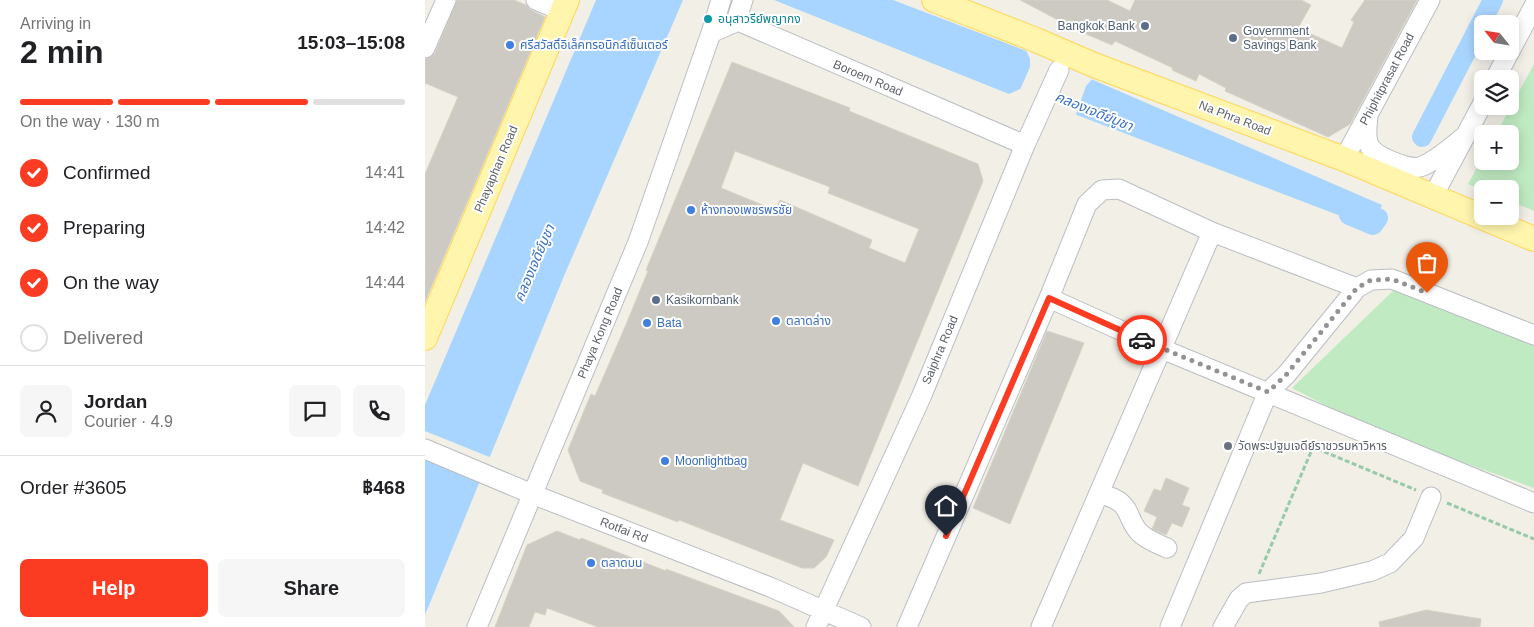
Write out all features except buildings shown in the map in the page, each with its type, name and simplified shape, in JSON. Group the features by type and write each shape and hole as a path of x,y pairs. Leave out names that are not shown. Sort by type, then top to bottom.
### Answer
{"main road":[{"name":"Na Phra Road","path":"934,0 1036,40 1093,65 1354,163 1534,239"},
{"name":"Phayaphan Road","path":"425,338 565,6"}],"street":[{"path":"425,48 446,0"},
{"path":"536,0 565,6"},
{"name":"Phiphitprasat Road","path":"1354,163 1368,113 1430,0"},
{"path":"711,33 738,21 737,18 742,1"},
{"name":"Phaya Kong Road","path":"477,627 638,242 720,3"},
{"path":"1500,70 1534,6"},
{"name":"Boroem Road","path":"738,21 1028,139"},
{"path":"1036,40 1059,70 1093,65"},
{"name":"Saiphra Road","path":"819,618 921,394 1059,70"},
{"path":"1368,113 1367,134 1369,146 1378,154 1403,165 1417,168 1429,163 1465,136"},
{"path":"1424,192 1465,136 1476,115"},
{"path":"907,627 1049,298 1087,204 1102,190 1119,189 1212,232 1357,288"},
{"path":"1041,627 1212,232"},
{"path":"1170,627 1268,392 1286,375 1357,288 1371,280 1392,279 1534,335"},
{"path":"1049,298 1162,349 1534,503"},
{"name":"Rotfai Rd","path":"425,449 496,480 761,584 819,618 861,627"},
{"path":"1099,494 1113,496 1125,508 1131,522 1139,532 1167,548"},
{"path":"1223,627 1239,599 1246,593 1321,583 1373,571 1389,563 1414,538 1431,497"}],"path":[{"path":"1251,592 1313,447 1534,539"}],"green space":[{"path":"1534,64 1534,211 1519,205 1519,180 1474,180 1474,187 1468,184 1476,170 1519,170 1519,125 1501,125 1506,115 1519,115 1519,92"},
{"path":"1396,288 1534,340 1534,488 1376,431 1292,388"}],"water":[{"path":"596,0 683,0 564,276 425,615 425,405"},
{"path":"774,0 893,0 1024,50 1382,205 1372,228 1077,115 1020,89 1009,94"}],"pier":[{"path":"1025,48 1093,78 1086,86 1075,117 1019,92 1030,67 1030,59"},
{"path":"425,431 492,458 482,483 425,460"}],"waterway":[{"name":"คลองเจดีย์บูชา","path":"1422,137 1493,0"},
{"name":"คลองเจดีย์บูชา","path":"1349,215 1373,225 1378,218"}],"way so far":[{"path":"1142,340 1268,392 1286,375 1357,288 1371,280 1392,279 1427,293"}],"place":[{"name":"อนุสาวรีย์พญากง","path":"708,19"},
{"name":"Bangkok Bank","path":"1145,26"},
{"name":"Government Savings Bank","path":"1233,38"},
{"name":"ศรีสวัสดิ์อิเล็คทรอนิกส์เซ็นเตอร์","path":"510,45"},
{"name":"ห้างทองเพชรพรชัย","path":"691,210"},
{"name":"Kasikornbank","path":"656,300"},
{"name":"ตลาดล่าง","path":"776,321"},
{"name":"Bata","path":"647,323"},
{"name":"วัดพระปฐมเจดีย์ราชวรมหาวิหาร","path":"1228,446"},
{"name":"Moonlightbag","path":"665,461"},
{"name":"ตลาดบน","path":"591,563"}],"route":[{"path":"946,536 1049,298 1142,340"}]}
